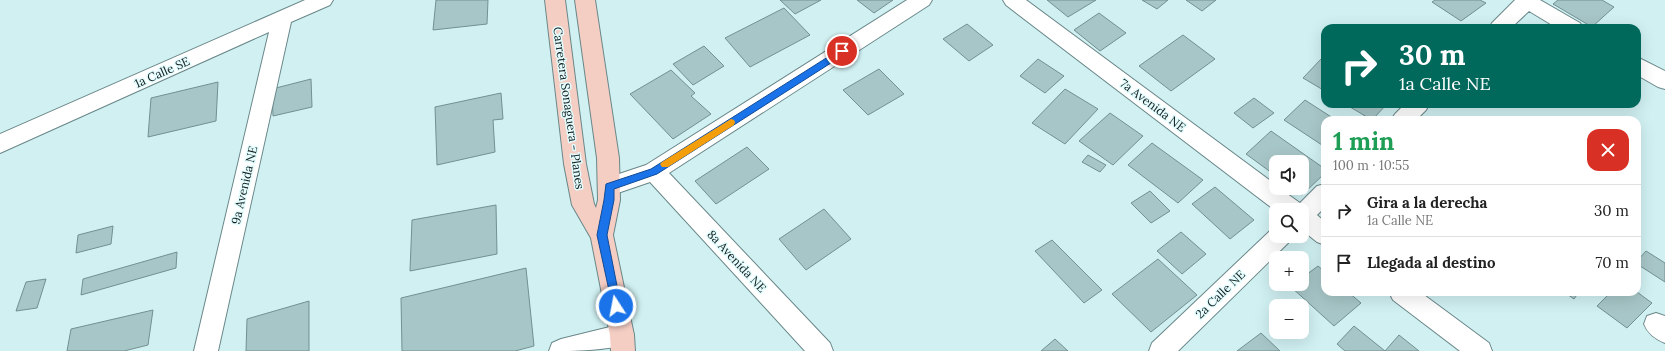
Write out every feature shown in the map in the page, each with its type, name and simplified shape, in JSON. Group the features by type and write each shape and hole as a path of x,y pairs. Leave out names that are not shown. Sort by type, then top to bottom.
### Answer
{"main road":[{"name":"Carretera Sonaguera - Planes","path":"555,0 578,178 584,205 593,223 602,235"},
{"name":"Carretera Sonaguera - Planes","path":"585,0 608,158 609,200 602,235 622,343"}],"street":[{"name":"1a Calle SE","path":"0,144 323,0"},
{"path":"609,187 654,171 922,0"},
{"name":"7a Avenida NE","path":"1013,0 1283,203"},
{"path":"1503,24 1527,0 1566,24"},
{"name":"9a Avenida NE","path":"206,351 282,19"},
{"path":"1641,66 1665,81"},
{"path":"1406,116 1415,108"},
{"name":"8a Avenida NE","path":"654,171 821,351"},
{"path":"1309,209 1321,197"},
{"path":"1309,222 1321,232"},
{"name":"2a Calle NE","path":"1161,351 1273,243"},
{"path":"1406,296 1480,351"},
{"path":"561,351 622,343"}],"building":[{"path":"436,0 488,0 487,24 433,30"},
{"path":"780,0 821,0 795,14"},
{"path":"857,0 893,0 874,13"},
{"path":"1047,0 1096,0 1068,17"},
{"path":"1142,0 1168,0 1157,9"},
{"path":"1186,0 1216,0 1202,11"},
{"path":"1435,0 1480,0 1486,3 1461,21 1432,2"},
{"path":"1558,0 1602,0 1614,7 1595,24 1587,24 1553,4"},
{"path":"784,8 810,35 750,67 725,38"},
{"path":"1099,13 1126,33 1100,51 1074,30"},
{"path":"967,24 993,45 969,61 943,39"},
{"path":"1183,35 1215,59 1171,91 1139,66"},
{"path":"704,46 724,66 693,85 673,64"},
{"path":"1038,59 1064,76 1045,93 1020,76"},
{"path":"1321,59 1321,89 1303,78"},
{"path":"879,69 904,94 868,115 843,90"},
{"path":"671,70 695,93 691,96 711,114 673,139 630,94"},
{"path":"311,79 312,107 273,116 272,89"},
{"path":"218,82 216,121 148,137 151,98"},
{"path":"1065,89 1098,109 1065,144 1032,123"},
{"path":"501,93 503,119 493,120 495,152 437,165 435,107"},
{"path":"1254,98 1274,113 1253,128 1234,113"},
{"path":"1305,100 1330,116 1321,116 1321,144 1284,120"},
{"path":"1352,108 1383,108 1376,116 1365,116"},
{"path":"1110,113 1143,136 1113,165 1079,141"},
{"path":"1271,131 1305,155 1269,155 1269,171 1246,154"},
{"path":"1152,143 1203,180 1178,203 1128,165"},
{"path":"747,147 769,169 716,204 695,181"},
{"path":"1088,155 1106,165 1100,172 1082,162"},
{"path":"1309,158 1321,166 1321,177 1309,188"},
{"path":"1215,187 1254,220 1230,239 1192,204"},
{"path":"1150,191 1170,211 1151,223 1131,203"},
{"path":"496,205 497,254 410,271 412,220"},
{"path":"824,209 851,239 806,270 779,239"},
{"path":"113,226 111,244 76,253 78,235"},
{"path":"1181,232 1206,254 1182,274 1157,251"},
{"path":"1052,240 1102,290 1084,303 1035,251"},
{"path":"1646,251 1665,263 1665,282 1641,267 1641,257"},
{"path":"177,252 176,268 81,295 83,279"},
{"path":"1158,259 1197,295 1151,332 1112,294"},
{"path":"1318,266 1321,269 1321,296 1353,296 1361,303 1334,326 1309,303 1309,299 1304,299 1295,291 1309,291 1309,273"},
{"path":"526,268 534,346 515,351 402,351 401,298"},
{"path":"46,279 37,308 16,311 26,282"},
{"path":"1641,295 1652,303 1627,328 1597,306 1607,296"},
{"path":"309,301 309,351 246,351 247,319"},
{"path":"153,310 148,345 124,351 67,351 71,329"},
{"path":"1354,326 1385,351 1345,351 1337,344"},
{"path":"1261,333 1280,351 1237,351"},
{"path":"1399,335 1419,351 1385,351"},
{"path":"1055,339 1068,351 1041,351"}],"slow traffic":[{"path":"665,164 731,122"}],"route":[{"path":"616,306 602,235 609,200 609,187 654,171 842,51"}]}
